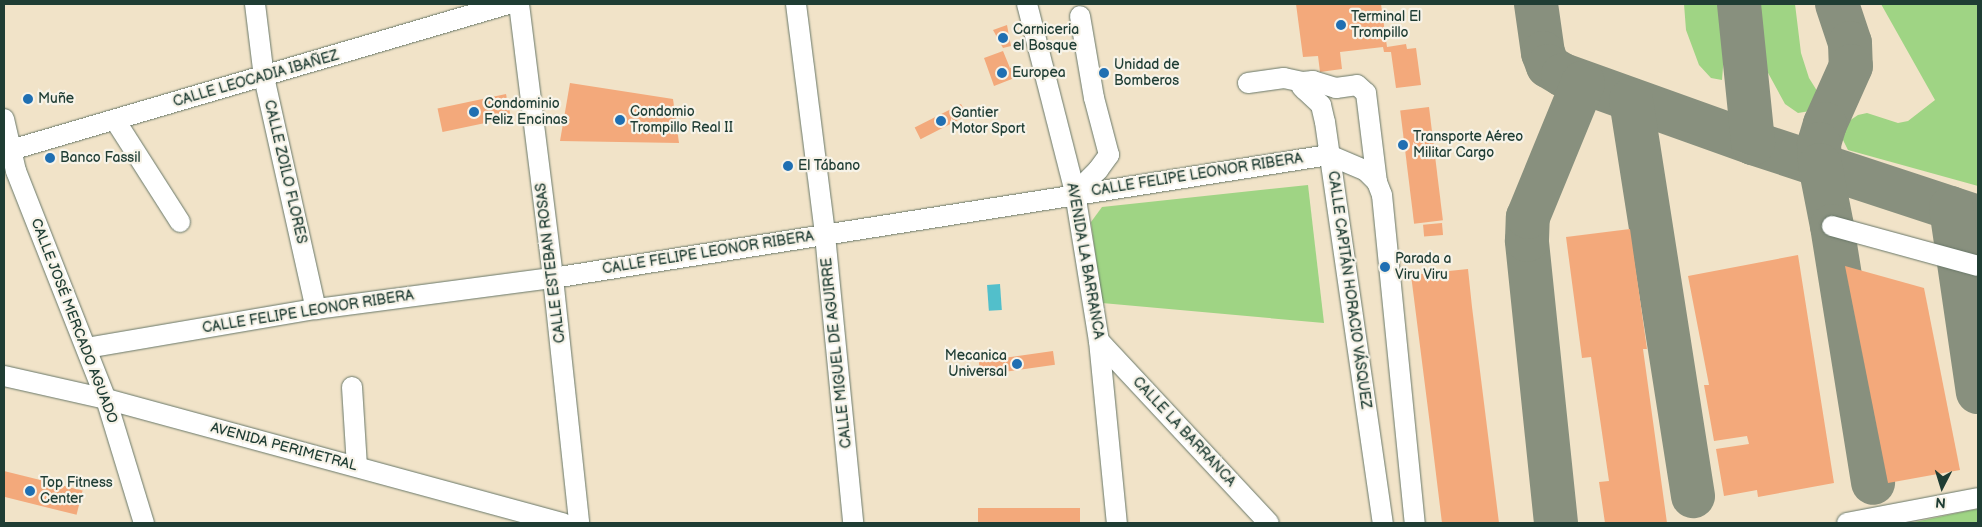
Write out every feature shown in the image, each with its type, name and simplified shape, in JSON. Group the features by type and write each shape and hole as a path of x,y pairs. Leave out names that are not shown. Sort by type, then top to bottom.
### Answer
{"street":[{"name":"CALLE ZOILO FLORES","path":"255,4 264,77 316,309"},
{"name":"CALLE LEOCADIA IBAÑEZ","path":"7,151 508,4"},
{"name":"CALLE ESTEBAN ROSAS","path":"519,4 553,278 579,523"},
{"name":"CALLE MIGUEL DE AGUIRRE","path":"796,4 825,235 853,523"},
{"name":"AVENIDA LA BARRANCA","path":"1027,4 1075,193 1099,341 1117,523"},
{"path":"1075,193 1109,156 1094,98 1080,16"},
{"path":"1248,83 1284,78 1303,82 1313,81 1336,88 1357,85 1366,94 1377,182 1382,195 1415,523"},
{"path":"1303,82 1302,87 1321,105 1329,155"},
{"name":"CALLE JOSÉ MERCADO AGUADO","path":"4,119 7,151 106,399 144,523"},
{"path":"115,120 180,222"},
{"name":"CALLE FELIPE LEONOR RIBERA","path":"86,348 316,309 553,278 1075,193 1329,155"},
{"name":"CALLE CAPITÁN HORACIO VÁSQUEZ","path":"1329,155 1366,170 1377,182"},
{"name":"CALLE CAPITÁN HORACIO VÁSQUEZ","path":"1329,155 1383,523"},
{"path":"1832,226 1978,266"},
{"name":"CALLE LA BARRANCA","path":"1099,341 1269,523"},
{"name":"AVENIDA PERIMETRAL","path":"4,376 106,399 563,523"},
{"path":"352,387 357,466"},
{"path":"1847,523 1978,498"}],"green space":[{"path":"1684,4 1724,4 1729,47 1724,55 1722,80 1711,78 1699,65 1686,30"},
{"path":"1756,4 1795,4 1801,53 1809,78 1819,94 1816,105 1810,111 1798,113 1785,104 1767,71 1760,40"},
{"path":"1881,4 1978,4 1978,186 1848,150 1843,140 1844,129 1849,121 1858,115 1867,113 1898,123 1908,121 1935,100"},
{"path":"1308,185 1324,323 1102,303 1091,222 1102,207"},
{"path":"1978,509 1978,523 1910,523 1967,511"}],"water":[{"path":"1000,284 1002,310 989,311 987,285"}],"building":[{"name":"Terminal El Trompillo","path":"1296,4 1381,4 1387,47 1406,44 1407,49 1416,48 1421,85 1396,88 1391,52 1384,52 1383,47 1340,52 1342,69 1320,72 1318,56 1303,57"},
{"name":"Carniceria el Bosque","path":"1007,25 1011,46 1003,48 993,30"},
{"name":"Europea","path":"1003,51 1010,68 1013,67 1017,77 994,86 984,58"},
{"name":"Condomio Trompillo Real II","path":"570,83 673,99 679,143 560,141"},
{"name":"Condominio Feliz Encinas","path":"506,94 511,117 443,132 438,109"},
{"name":"Gantier Motor Sport","path":"961,104 967,116 921,139 915,128"},
{"path":"1429,107 1443,220 1414,224 1400,111"},
{"path":"1442,223 1443,235 1424,237 1423,225"},
{"path":"1630,229 1647,349 1643,349 1667,523 1605,523 1599,482 1609,481 1591,357 1582,358 1566,237"},
{"path":"1798,255 1834,483 1758,497 1757,490 1724,496 1716,449 1749,444 1747,436 1714,441 1704,385 1709,385 1688,276"},
{"path":"1845,266 1924,288 1960,470 1888,483"},
{"path":"1468,269 1499,523 1442,523 1411,275"},
{"name":"Mecanica Universal","path":"1053,351 1055,365 981,375 979,361"},
{"name":"Top Fitness Center","path":"4,471 83,491 77,515 4,497"},
{"path":"978,508 1080,508 1080,523 978,523"}],"taxiway":[{"path":"1536,4 1543,53 1548,66 1563,75 1753,143 1978,217"},
{"path":"1739,4 1753,143"},
{"path":"1837,4 1850,43 1851,66 1825,124 1819,144 1820,165 1832,226 1873,483"},
{"path":"1556,523 1527,240 1528,217 1583,83"},
{"path":"1631,100 1693,496"},
{"path":"1951,208 1978,392"}],"place":[{"name":"Terminal El Trompillo","path":"1341,25"},
{"name":"Carniceria el Bosque","path":"1003,38"},
{"name":"Europea","path":"1002,73"},
{"name":"Unidad de Bomberos","path":"1104,73"},
{"name":"Muñe","path":"28,99"},
{"name":"Condominio Feliz Encinas","path":"474,112"},
{"name":"Condomio Trompillo Real II","path":"620,120"},
{"name":"Gantier Motor Sport","path":"941,121"},
{"name":"Transporte Aéreo Militar Cargo","path":"1403,145"},
{"name":"Banco Fassil","path":"50,158"},
{"name":"El Tábano","path":"788,166"},
{"name":"Parada a Viru Viru","path":"1385,267"},
{"name":"Mecanica Universal","path":"1017,364"},
{"name":"Top Fitness Center","path":"30,491"}]}
